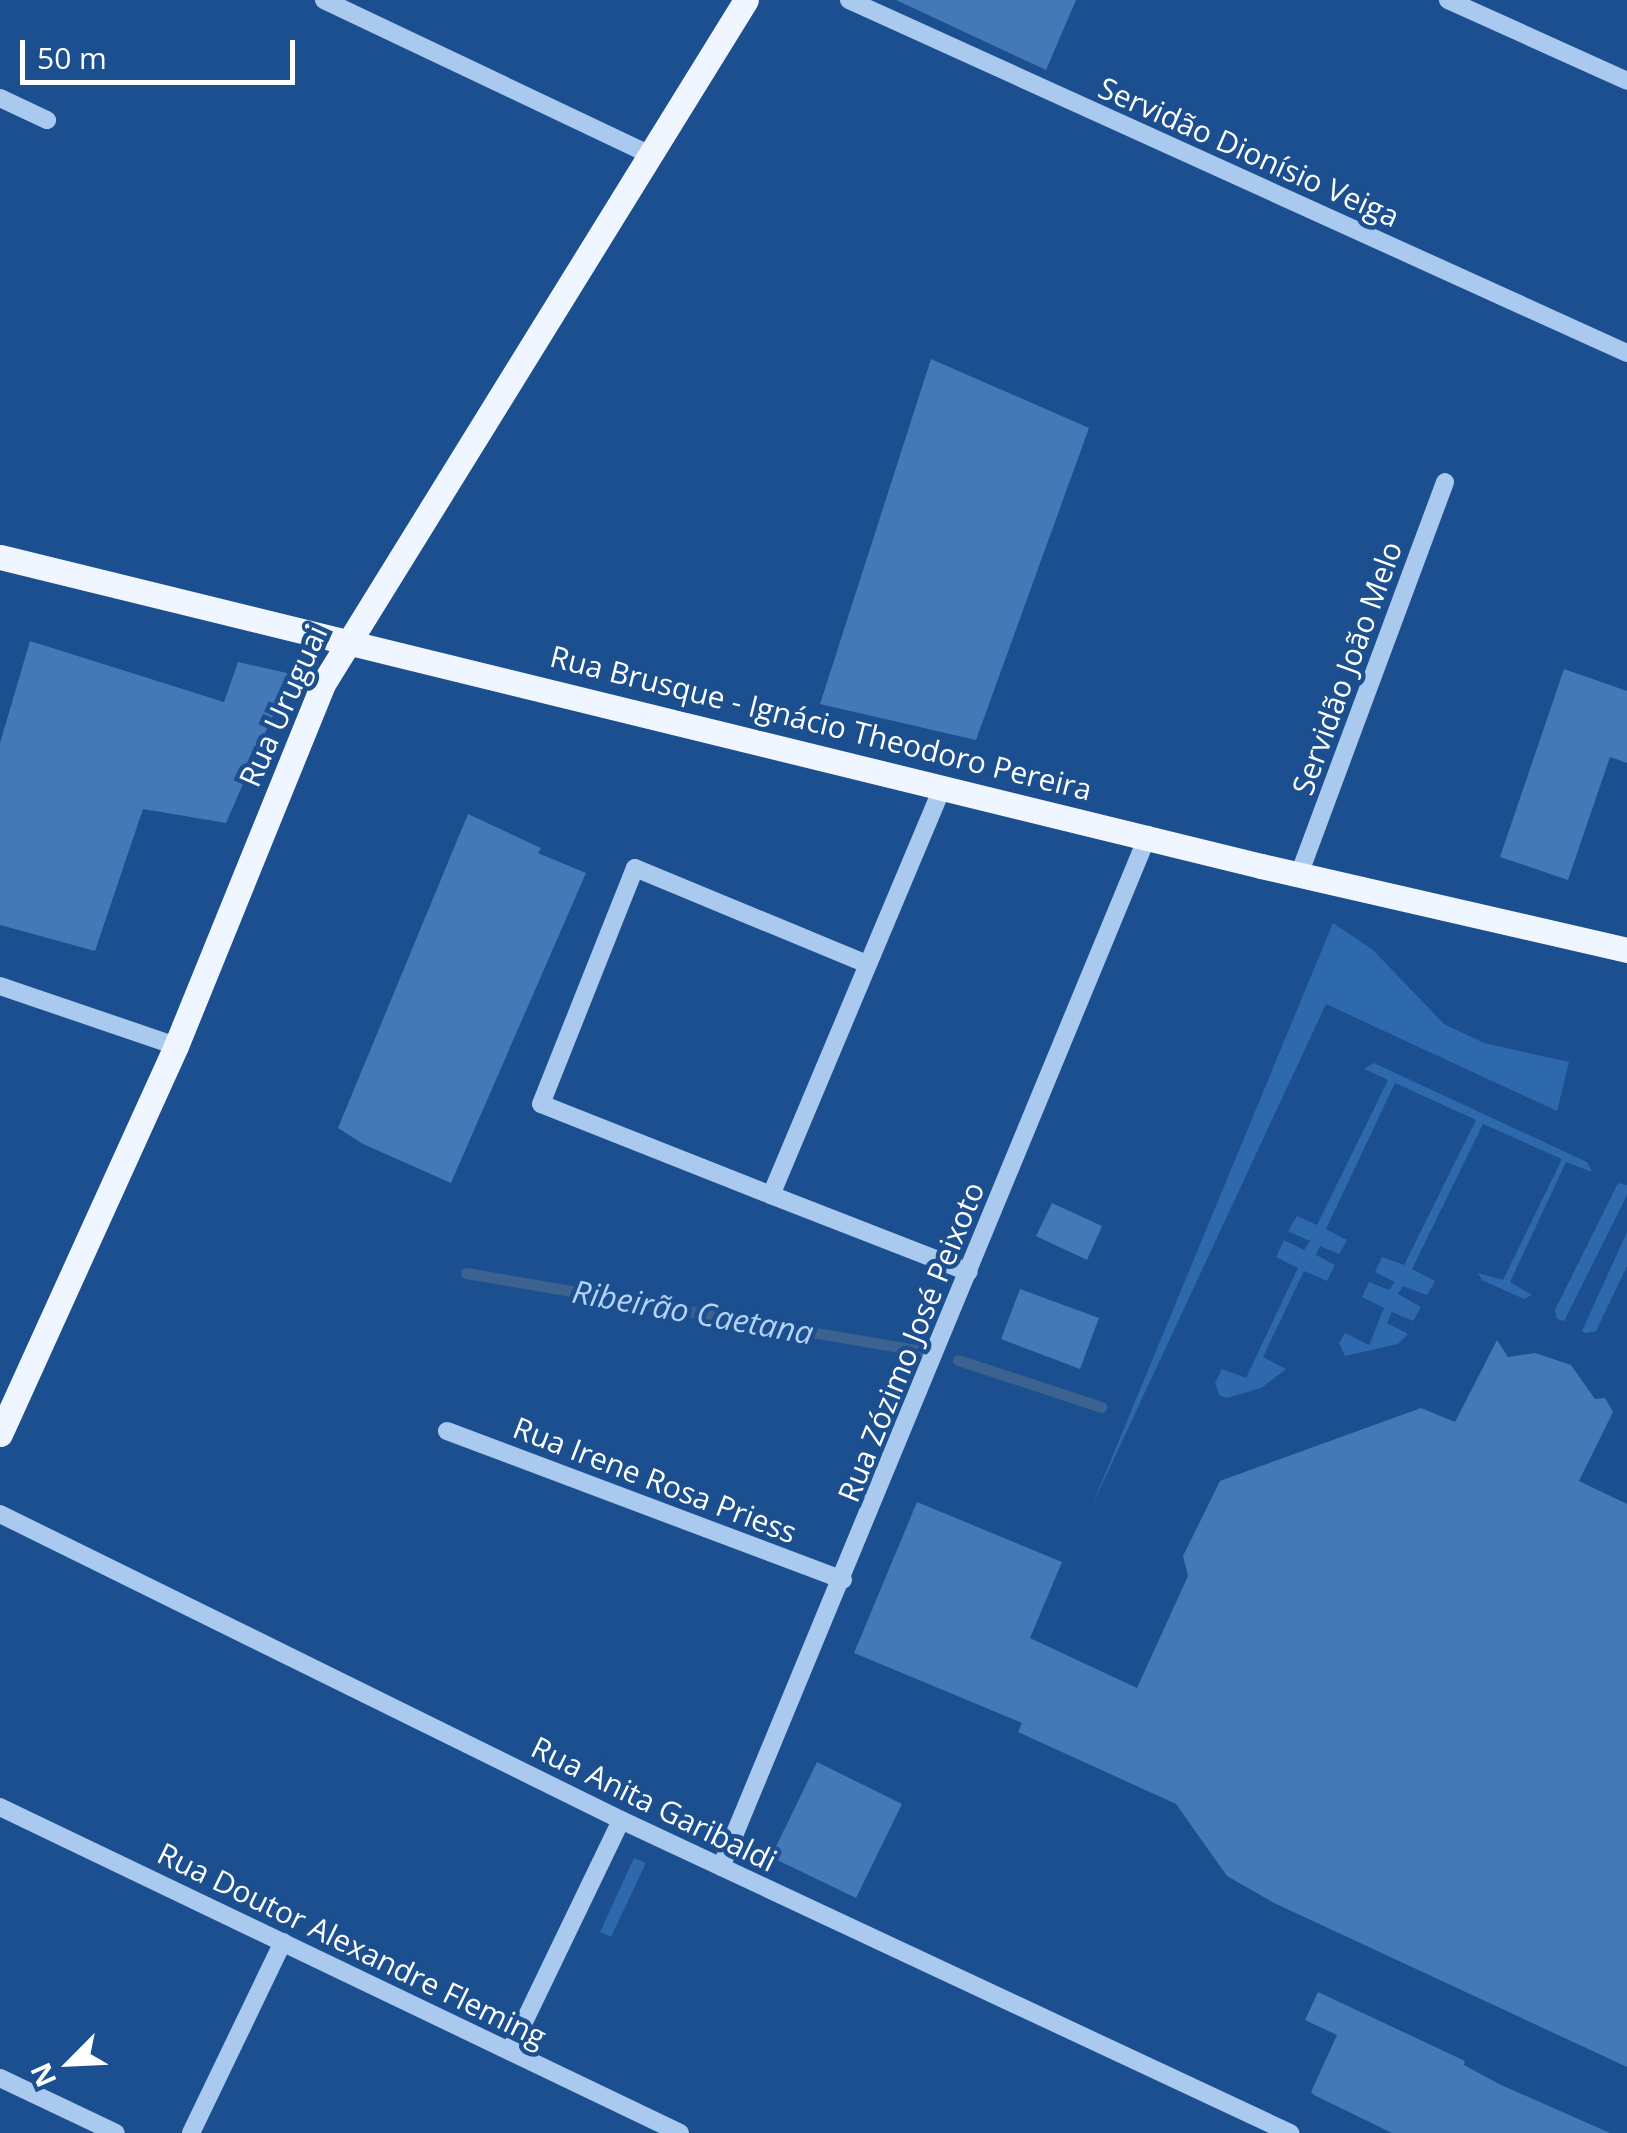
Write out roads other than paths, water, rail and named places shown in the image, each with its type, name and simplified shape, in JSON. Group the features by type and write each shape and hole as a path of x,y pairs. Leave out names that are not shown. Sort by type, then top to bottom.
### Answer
{"main road":[{"name":"Rua Uruguai","path":"0,1434 176,1046 323,684 346,640 746,0"},
{"name":"Rua Brusque - Ignácio Theodoro Pereira","path":"0,558 1627,950"}],"street":[{"path":"324,0 649,154"},
{"name":"Servidão Dionísio Veiga","path":"848,0 1627,353"},
{"path":"1448,0 1627,82"},
{"path":"0,98 47,120"},
{"name":"Servidão João Melo","path":"1300,872 1445,482"},
{"path":"772,1195 943,786"},
{"name":"Rua Zózimo José Peixoto","path":"721,1868 1148,835"},
{"path":"867,964 634,868 541,1104 969,1272"},
{"path":"0,986 176,1046"},
{"name":"Rua Irene Rosa Priess","path":"447,1431 842,1580"},
{"name":"Rua Anita Garibaldi","path":"0,1514 721,1868 1290,2133"},
{"name":"Rua Doutor Alexandre Fleming","path":"0,1807 680,2133"},
{"path":"510,2052 621,1820"},
{"path":"191,2133 282,1942"},
{"path":"0,2078 116,2133"}],"waterway":[{"name":"Ribeirão Caetana","path":"466,1273 921,1351"},
{"name":"Ribeirão Caetana","path":"958,1360 1102,1407"}]}
